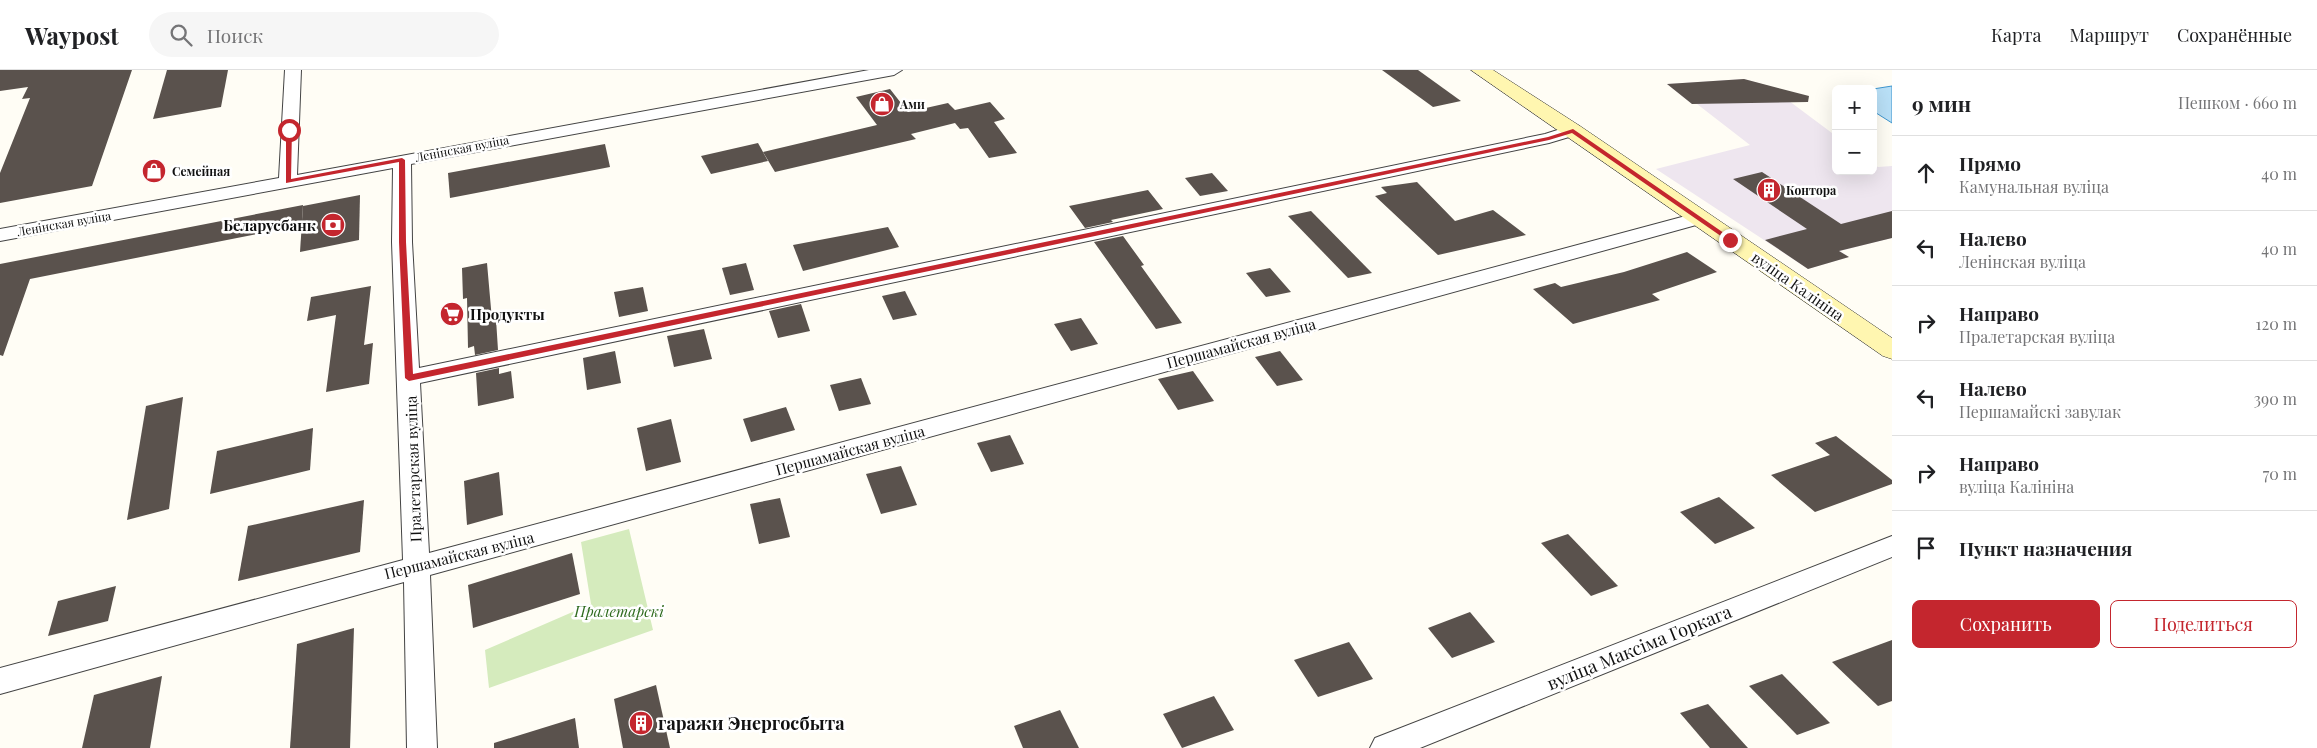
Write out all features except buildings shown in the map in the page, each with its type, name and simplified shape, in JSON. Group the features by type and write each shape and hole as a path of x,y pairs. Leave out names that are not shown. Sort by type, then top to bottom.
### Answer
{"main road":[{"name":"вуліца Калініна","path":"1480,70 1573,130 1892,350"}],"street":[{"path":"288,182 294,70"},
{"name":"Ленінская вуліца","path":"0,235 894,70"},
{"path":"409,378 1539,140 1573,130"},
{"name":"Пралетарская вуліца","path":"402,160 402,242 417,566 422,748"},
{"name":"Першамайская вуліца","path":"0,681 1700,218"},
{"name":"вуліца Максіма Горкага","path":"1385,748 1892,546"}],"shaded area":[{"path":"1744,79 1769,86 1832,133 1832,175 1877,175 1877,166 1892,166 1892,238 1840,251 1849,257 1808,269 1656,169 1750,145 1697,104 1692,104 1667,84"}],"green space":[{"name":"Пралетарскі","path":"629,529 653,630 489,688 485,650 591,604 581,542"}],"water":[{"path":"1892,86 1892,123 1877,114 1877,88"}],"place":[{"name":"Ами","path":"882,104"},
{"name":"Семейная","path":"154,171"},
{"name":"Контора","path":"1769,190"},
{"name":"Беларусбанк","path":"333,225"},
{"name":"Продукты","path":"452,314"},
{"name":"гаражи Энергосбыта","path":"641,723"}],"route":[{"path":"289,130 288,182 402,160 402,242 409,378 1549,138 1573,130 1730,240"}]}
